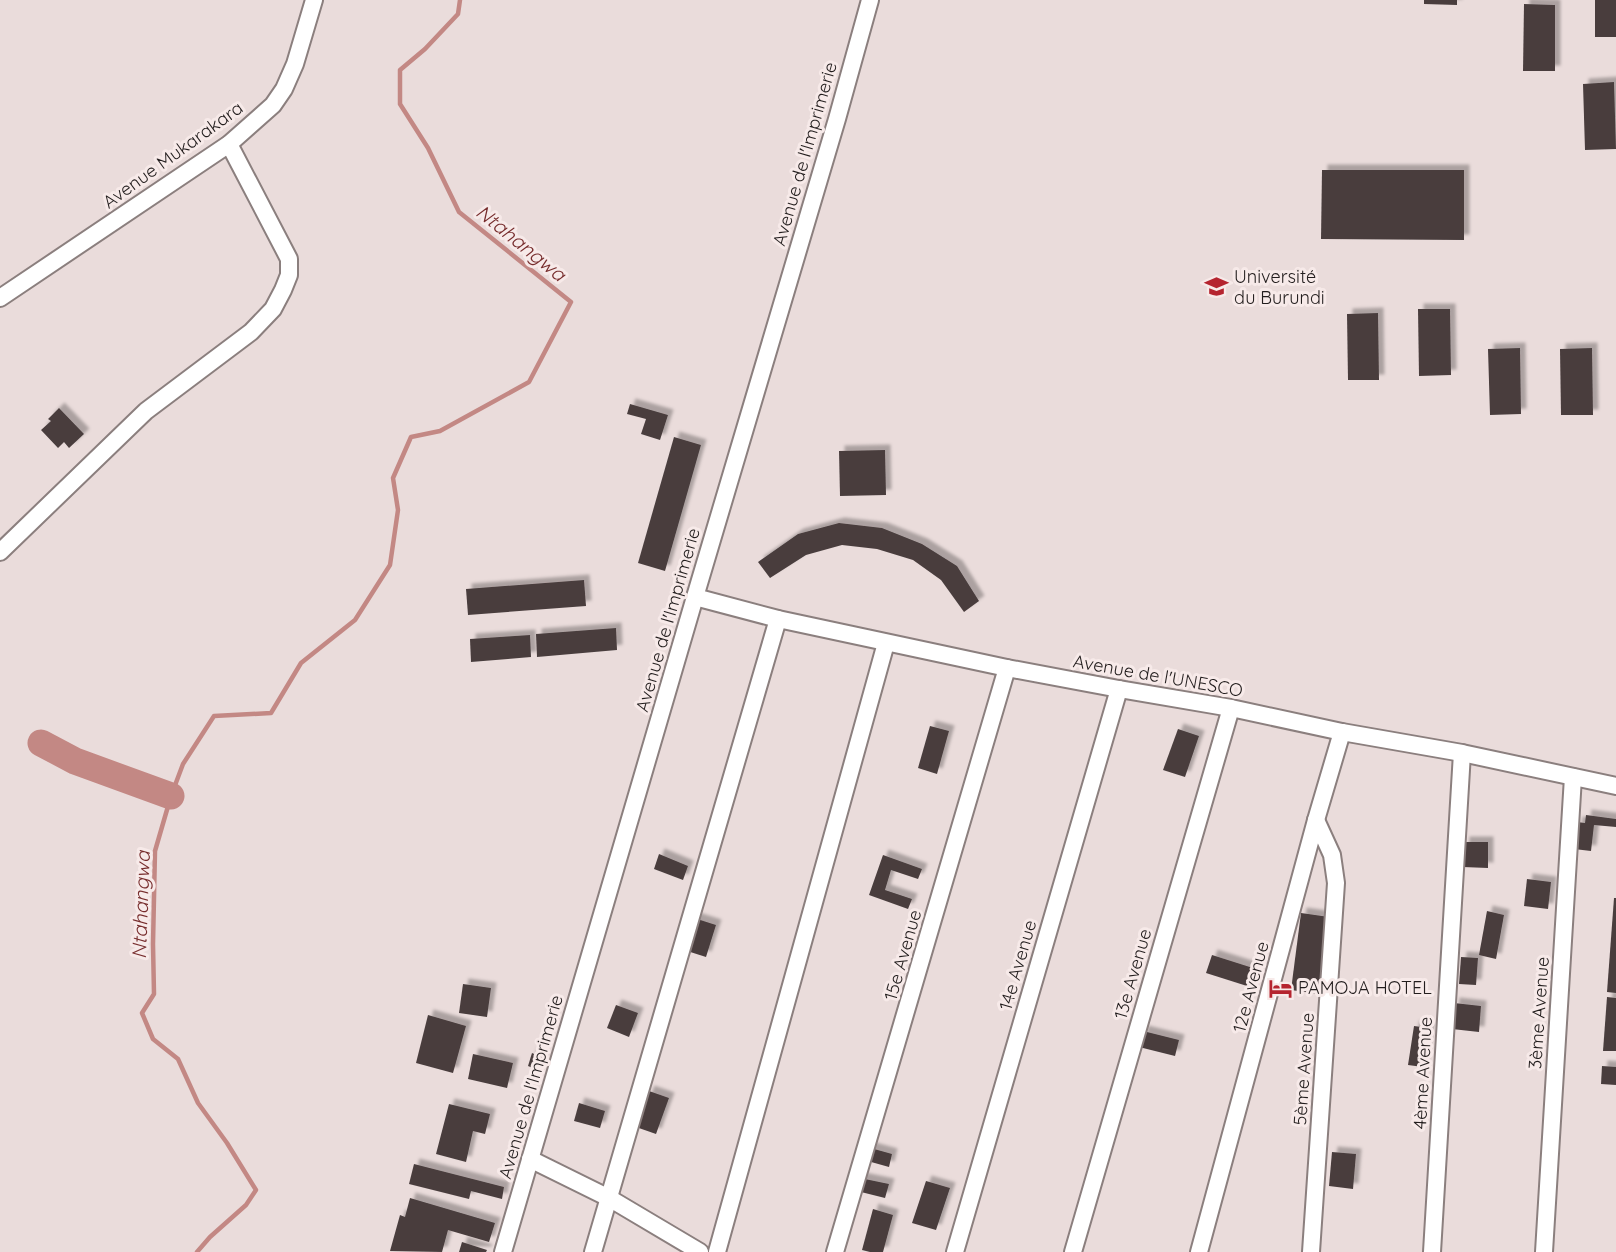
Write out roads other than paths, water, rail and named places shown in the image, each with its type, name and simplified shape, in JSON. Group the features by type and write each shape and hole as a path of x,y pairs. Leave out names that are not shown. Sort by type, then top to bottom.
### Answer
{"street":[{"name":"Avenue Mukarakara","path":"0,298 229,144 273,105 284,89 295,64 314,0"},
{"name":"Avenue de l'Imprimerie","path":"503,1252 870,0"},
{"path":"0,552 146,411 251,332 273,309 289,275 289,259 229,144"},
{"name":"Avenue de l'UNESCO","path":"695,597 778,619 1007,668 1231,708 1616,786"},
{"path":"592,1252 778,619"},
{"path":"717,1252 886,643"},
{"name":"15e Avenue","path":"835,1252 1007,668"},
{"name":"14e Avenue","path":"955,1252 1119,689"},
{"name":"13e Avenue","path":"1073,1252 1231,708"},
{"name":"12e Avenue","path":"1199,1252 1342,732"},
{"name":"4ème Avenue","path":"1432,1252 1462,753"},
{"name":"3ème Avenue","path":"1544,1252 1573,777"},
{"name":"5ème Avenue","path":"1311,1252 1336,883 1332,855 1316,820"},
{"path":"530,1159 609,1198 700,1252"}],"waterway":[{"name":"Ntahangwa","path":"197,1252 210,1237 246,1205 256,1190 227,1143 198,1103 178,1059 153,1039 142,1013 154,994 155,851 183,764 214,716 271,713 301,663 355,620 390,565 398,510 393,478 411,437 440,431 529,382 571,302 459,212 428,148 400,104 400,70 425,49 458,14 460,0"},
{"path":"41,743 75,761 171,796"}],"place":[{"name":"Université du Burundi","path":"1216,287"},
{"name":"PAMOJA HOTEL","path":"1280,988"}]}
